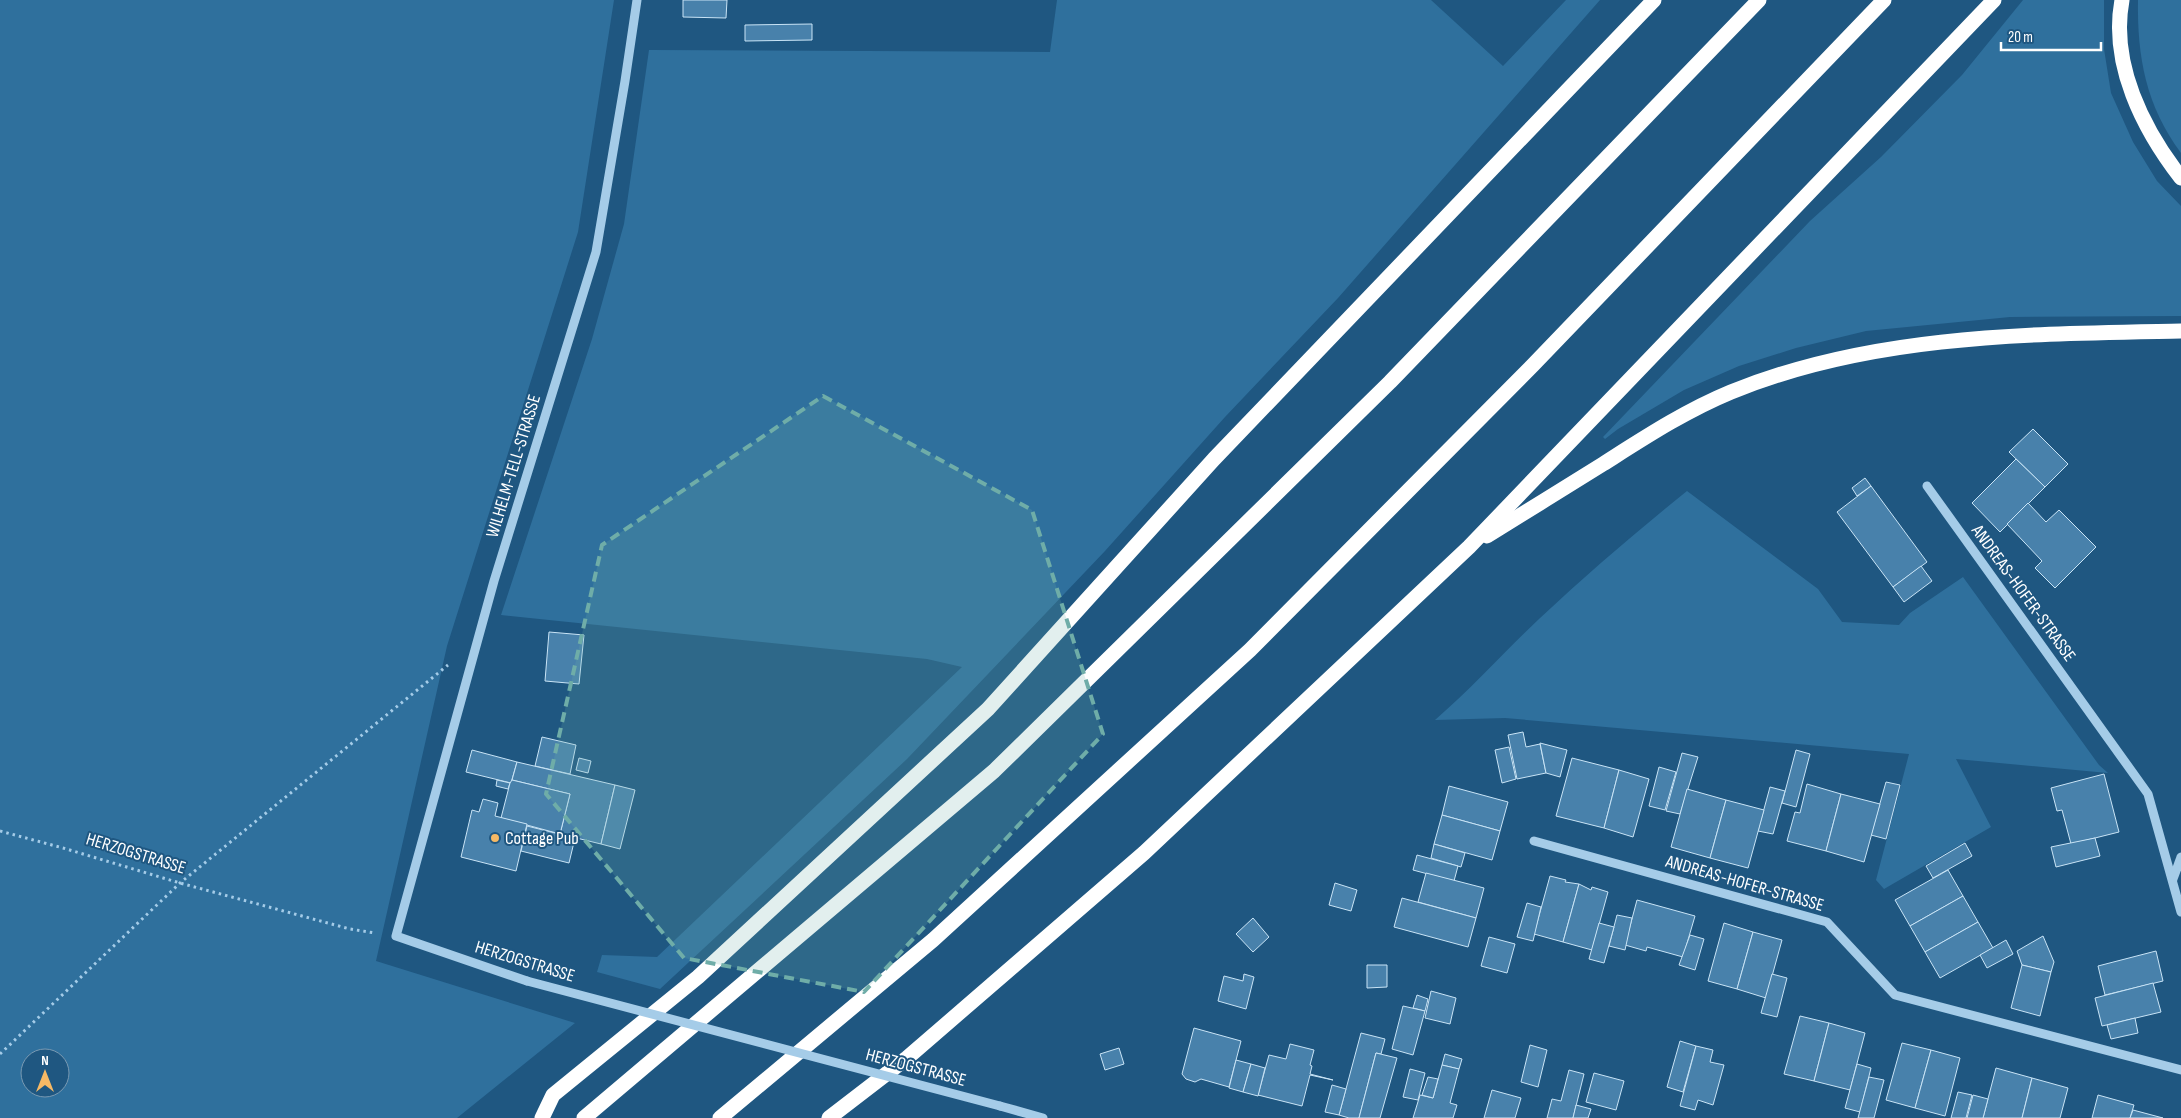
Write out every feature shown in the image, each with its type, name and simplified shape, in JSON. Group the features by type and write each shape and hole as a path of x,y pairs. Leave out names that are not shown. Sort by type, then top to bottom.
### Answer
{"highway":[{"path":"542,1118 552,1095 698,977 988,709 1214,459 1654,0"},
{"path":"584,1118 994,771 1390,382 1760,0"},
{"path":"720,1118 933,940 1250,650 1533,365 1884,0"},
{"path":"828,1118 907,1058 1144,853 1469,547 1994,0"},
{"path":"2122,0 2120,44 2128,81 2153,138 2181,178"},
{"path":"1469,547 1674,419 1731,392 1788,372 1848,355 1903,346 2064,334 2181,331"}],"street":[{"name":"WILHELM-TELL-STRASSE","path":"396,936 494,581 596,252 637,0"},
{"name":"ANDREAS-HOFER-STRASSE","path":"1927,486 2148,794 2181,912"},
{"name":"ANDREAS-HOFER-STRASSE","path":"1534,841 1827,922 1895,995 2181,1070"},
{"path":"2173,880 2181,857"},
{"name":"HERZOGSTRASSE","path":"396,936 526,981 1043,1118"}],"path":[{"path":"0,1054 180,883 479,639"},
{"name":"HERZOGSTRASSE","path":"0,831 180,883 350,929 396,936"}],"highlighted area":[{"path":"823,396 1032,510 1103,734 864,992 684,958 546,794 602,545"}],"shaded area":[{"path":"0,0 614,0 578,232 447,646 376,961 575,1023 457,1118 0,1118"},
{"path":"1057,0 1431,0 1503,66 1566,0 1600,0 1338,298 1225,417 1105,551 907,759 660,989 597,972 602,955 657,957 962,667 927,659 501,615 592,339 624,224 649,50 1050,52"},
{"path":"2023,0 2104,0 2104,49 2111,93 2133,142 2157,181 2181,206 2181,316 2010,317 1866,331 1796,348 1739,366 1684,390 1618,429 1605,439 1603,437 1810,221 1881,157 1962,75"},
{"path":"2138,0 2181,0 2181,153 2159,117 2146,80 2139,41"},
{"path":"1687,491 1818,589 1842,622 1899,625 1910,613 1963,577 2099,765 2108,773 1956,759 1991,827 1884,889 1876,880 1909,754 1505,718 1435,720 1557,602"}],"building":[{"path":"683,0 727,0 726,18 683,17"},
{"path":"812,24 812,40 745,41 745,25"},
{"path":"2033,429 2068,464 2045,487 2009,452"},
{"path":"2016,459 2045,487 2000,532 1972,503"},
{"path":"1865,478 1871,486 1857,496 1852,488"},
{"path":"1871,486 1927,562 1893,587 1837,512"},
{"path":"2028,503 2046,522 2059,510 2096,547 2055,588 2035,568 2042,561 2007,524"},
{"path":"1921,566 1932,581 1904,602 1893,587"},
{"path":"549,632 584,635 579,684 545,681"},
{"path":"1523,732 1526,747 1540,744 1546,773 1517,779 1508,735"},
{"path":"542,737 576,745 570,774 535,766"},
{"path":"1540,743 1567,750 1560,777 1546,773"},
{"path":"1509,747 1516,779 1502,783 1495,750"},
{"path":"472,750 517,762 511,783 466,772"},
{"path":"1796,750 1810,754 1796,807 1782,803"},
{"path":"1682,753 1698,757 1680,814 1666,811"},
{"path":"579,758 591,761 588,773 576,770"},
{"path":"1572,758 1619,770 1604,828 1556,816"},
{"path":"517,762 615,785 601,844 560,834 570,794 512,780"},
{"path":"1659,767 1676,772 1665,810 1649,806"},
{"path":"1619,770 1649,779 1633,837 1604,828"},
{"path":"2104,774 2119,832 2071,844 2062,810 2057,811 2051,788"},
{"path":"497,780 510,783 508,789 496,786"},
{"path":"512,780 570,794 560,834 501,818"},
{"path":"1886,782 1900,785 1886,839 1871,835"},
{"path":"1807,784 1841,794 1826,851 1787,841 1795,812 1800,813"},
{"path":"615,785 635,790 620,849 601,844"},
{"path":"1449,786 1508,802 1500,831 1442,815"},
{"path":"1770,787 1785,791 1773,834 1758,831"},
{"path":"1687,789 1726,800 1710,858 1671,847"},
{"path":"1841,794 1880,804 1864,862 1826,851"},
{"name":"Cottage Pub","path":"483,799 498,803 495,816 527,824 516,871 461,857 472,810 479,812"},
{"path":"1726,800 1764,810 1748,868 1710,858"},
{"path":"1442,815 1500,831 1492,860 1434,844"},
{"path":"527,826 575,838 569,863 521,851"},
{"path":"2095,838 2100,856 2056,867 2051,847"},
{"path":"1965,843 1972,856 1933,878 1926,866"},
{"path":"1434,844 1465,853 1461,867 1431,858"},
{"path":"1417,855 1458,866 1454,881 1413,870"},
{"path":"1948,870 1963,896 1910,926 1895,900"},
{"path":"1426,873 1484,888 1476,918 1418,902"},
{"path":"1550,876 1566,880 1565,882 1579,884 1563,942 1534,934"},
{"path":"1335,883 1357,890 1351,911 1329,905"},
{"path":"1579,884 1591,890 1592,887 1608,892 1592,950 1563,942"},
{"path":"1963,896 1978,922 1925,952 1910,926"},
{"path":"1402,898 1476,918 1468,947 1394,927"},
{"path":"1637,900 1695,916 1683,957 1647,947 1646,951 1625,945"},
{"path":"1527,903 1541,907 1533,941 1517,937"},
{"path":"1617,915 1632,918 1625,950 1609,946"},
{"path":"1253,918 1269,937 1253,952 1236,934"},
{"path":"1978,922 1993,948 1940,978 1925,952"},
{"path":"1599,923 1614,927 1604,963 1589,959"},
{"path":"1724,923 1753,932 1737,989 1708,981"},
{"path":"1753,932 1782,940 1766,998 1737,989"},
{"path":"1690,935 1704,939 1695,970 1679,965"},
{"path":"2043,936 2054,962 2051,972 2022,965 2017,951"},
{"path":"1489,937 1515,944 1507,973 1481,966"},
{"path":"2006,940 2013,954 1987,968 1980,955"},
{"path":"2156,951 2163,981 2105,995 2098,966"},
{"path":"1367,965 1387,965 1387,987 1367,988"},
{"path":"2022,965 2051,972 2040,1016 2011,1008"},
{"path":"1244,974 1254,977 1246,1009 1218,1001 1224,976 1243,981"},
{"path":"1772,974 1787,978 1777,1017 1761,1013"},
{"path":"2153,983 2161,1012 2102,1026 2095,998"},
{"path":"1431,991 1456,998 1450,1024 1425,1018"},
{"path":"1417,995 1428,999 1425,1011 1413,1008"},
{"path":"1403,1006 1425,1011 1413,1055 1392,1049"},
{"path":"1800,1016 1829,1023 1814,1081 1784,1074"},
{"path":"2135,1018 2138,1033 2111,1039 2107,1025"},
{"path":"1829,1023 1865,1033 1850,1090 1814,1081"},
{"path":"1194,1028 1241,1041 1229,1087 1201,1079 1195,1082 1186,1079 1182,1074"},
{"path":"1361,1033 1385,1039 1381,1054 1376,1053 1359,1118 1349,1118 1339,1115"},
{"path":"1680,1041 1696,1046 1683,1092 1667,1087"},
{"path":"1902,1043 1931,1050 1915,1108 1886,1100"},
{"path":"1290,1044 1314,1050 1310,1074 1333,1080 1310,1075 1302,1106 1258,1095 1269,1055 1286,1059"},
{"path":"1530,1045 1547,1050 1538,1087 1521,1082"},
{"path":"1696,1046 1713,1050 1710,1062 1724,1065 1713,1105 1698,1100 1695,1110 1680,1106"},
{"path":"1119,1048 1124,1064 1105,1070 1100,1054"},
{"path":"1931,1050 1960,1058 1945,1116 1915,1108"},
{"path":"1376,1053 1397,1058 1380,1118 1359,1118"},
{"path":"1445,1054 1462,1059 1459,1069 1442,1065"},
{"path":"1236,1060 1251,1064 1243,1092 1229,1088"},
{"path":"1251,1064 1265,1068 1258,1096 1243,1092"},
{"path":"1857,1064 1871,1068 1860,1112 1845,1108"},
{"path":"1442,1065 1459,1069 1450,1103 1457,1105 1453,1118 1413,1118 1420,1095 1433,1098"},
{"path":"1996,1068 2032,1078 2022,1118 1983,1118"},
{"path":"1410,1069 1425,1073 1418,1100 1403,1097"},
{"path":"1569,1070 1584,1074 1573,1118 1547,1118 1552,1099 1561,1101"},
{"path":"1594,1073 1624,1081 1616,1110 1586,1102"},
{"path":"1428,1077 1438,1079 1433,1098 1422,1095"},
{"path":"1869,1077 1884,1080 1874,1118 1858,1118"},
{"path":"2032,1078 2068,1088 2060,1118 2022,1118"},
{"path":"1332,1085 1346,1089 1339,1115 1325,1112"},
{"path":"1492,1090 1521,1098 1515,1118 1484,1118"},
{"path":"1958,1092 1972,1095 1966,1118 1951,1118"},
{"path":"1973,1095 1988,1099 1983,1118 1967,1118"},
{"path":"2098,1095 2134,1105 2130,1118 2092,1118"},
{"path":"1576,1105 1591,1109 1588,1118 1573,1118"},
{"path":"2133,1110 2163,1118 2130,1118"}],"place":[{"name":"Cottage Pub","path":"495,838"}]}
